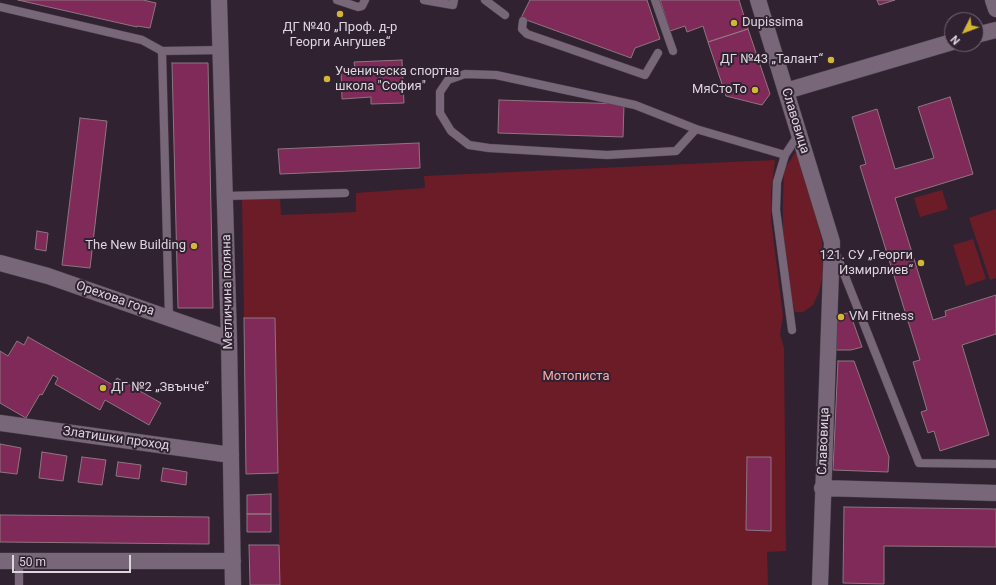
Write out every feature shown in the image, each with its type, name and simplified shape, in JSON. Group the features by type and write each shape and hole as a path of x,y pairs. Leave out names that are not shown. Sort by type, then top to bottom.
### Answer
{"street":[{"name":"Метличина поляна","path":"219,0 229,338 234,585"},
{"name":"Славовица","path":"758,0 832,242 822,488 820,585"},
{"path":"993,0 996,9"},
{"path":"984,33 996,30"},
{"path":"786,91 944,44"},
{"name":"Орехова гора","path":"0,263 48,276 229,338"},
{"name":"Златишки проход","path":"0,423 231,455"},
{"path":"822,488 996,493"},
{"path":"0,561 233,561"}],"lane":[{"path":"337,0 358,7 362,6 365,0"},
{"path":"424,0 453,5 454,0"},
{"path":"485,0 505,15"},
{"path":"655,0 674,51"},
{"path":"0,7 142,40 162,51 221,50"},
{"path":"523,22 522,29 527,34 645,75 658,52"},
{"path":"162,51 169,318"},
{"path":"696,130 676,151 607,155 489,148 468,144 451,131 440,113 440,92 448,80 465,74 496,75 635,105 696,130 785,155"},
{"path":"792,330 776,210 777,182 785,155 799,134"},
{"path":"225,196 345,193"},
{"path":"832,242 919,463 996,464"},
{"path":"19,561 19,585"}],"green space":[{"path":"795,153 800,155 822,241 823,275 819,292 813,305 803,312 795,312 791,298 783,237 784,170"},
{"name":"Мотописта","path":"775,160 771,193 771,219 783,316 780,334 784,348 786,551 767,552 768,585 280,585 275,318 244,318 242,200 280,198 281,215 356,212 356,193 425,188 424,176"},
{"path":"942,190 948,209 920,217 914,198"},
{"path":"996,209 996,278 990,280 969,218"},
{"path":"973,239 986,279 966,286 953,245"}],"building":[{"path":"18,0 143,0 156,3 150,28 137,27"},
{"path":"530,0 647,0 660,39 635,48 631,58 521,18"},
{"path":"660,0 739,0 748,29 708,42 703,26 687,32 685,26 670,31"},
{"path":"877,0 895,0 879,5"},
{"path":"748,29 770,94 762,105 726,96 708,42"},
{"path":"402,60 404,103 371,104 371,97 342,99 341,70 355,69 354,62"},
{"name":"The New Building","path":"172,63 208,63 213,308 178,308"},
{"path":"950,97 973,174 895,198 933,320 946,316 945,311 996,295 996,334 962,345 989,435 940,451 934,431 928,433 921,412 927,410 913,362 920,360 860,166 866,164 852,117 877,109 895,169 934,158 918,107"},
{"path":"499,100 624,104 623,137 498,133"},
{"path":"80,118 107,121 90,268 62,265"},
{"path":"419,143 420,168 280,174 278,149"},
{"path":"37,231 48,233 46,251 35,249"},
{"path":"850,313 862,347 851,350 835,350 836,314"},
{"path":"244,318 275,318 278,473 246,474"},
{"path":"28,337 113,385 117,378 161,403 149,425 105,400 100,410 55,384 58,378 53,375 42,395 40,394 26,418 0,403 0,351 8,356 17,341 24,345"},
{"path":"838,361 854,361 889,457 888,472 833,470"},
{"path":"0,444 21,448 17,474 0,472"},
{"path":"42,452 67,456 63,481 39,478"},
{"path":"82,457 106,460 102,485 78,482"},
{"path":"747,457 771,457 771,531 746,530"},
{"path":"118,462 141,465 139,479 116,476"},
{"path":"163,468 187,472 186,485 161,481"},
{"path":"271,494 271,514 247,514 247,495"},
{"path":"844,507 996,509 996,547 884,546 884,584 843,583"},
{"path":"247,514 271,514 271,532 247,532"},
{"path":"0,515 209,517 209,544 0,542"},
{"path":"249,545 279,545 280,585 250,585"}],"place":[{"name":"ДГ №40 „Проф. д-р Георги Ангушев“","path":"340,14"},
{"name":"Dupissima","path":"734,23"},
{"name":"ДГ №43 „Талант“","path":"831,60"},
{"name":"Ученическа спортна школа \"София\"","path":"327,79"},
{"name":"МяСтоТо","path":"755,90"},
{"name":"The New Building","path":"194,246"},
{"name":"121. СУ „Георги Измирлиев“","path":"921,263"},
{"name":"VM Fitness","path":"841,317"},
{"name":"ДГ №2 „Звънче“","path":"103,388"}]}
